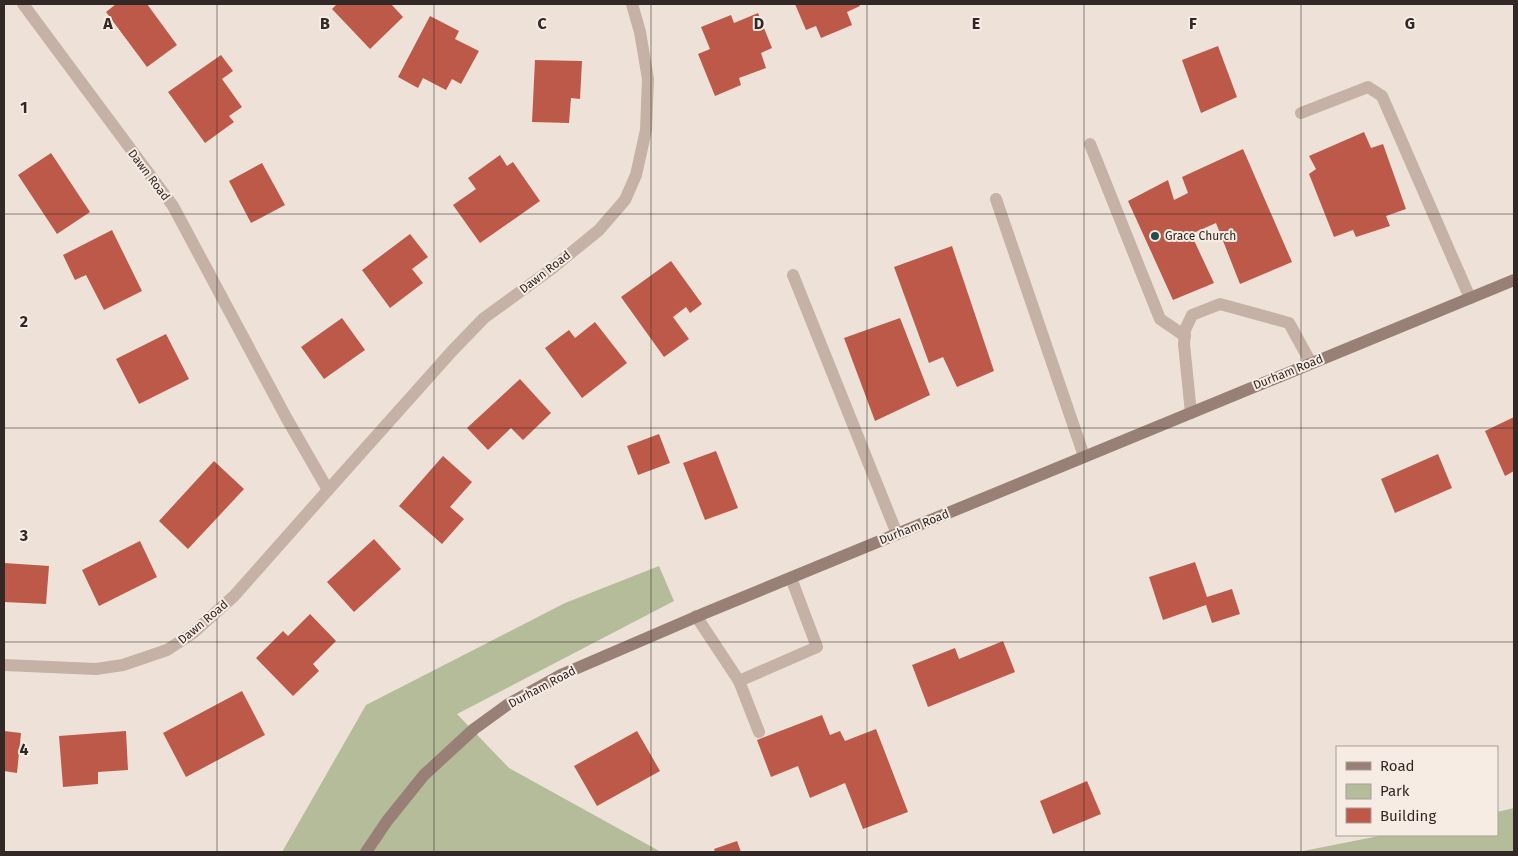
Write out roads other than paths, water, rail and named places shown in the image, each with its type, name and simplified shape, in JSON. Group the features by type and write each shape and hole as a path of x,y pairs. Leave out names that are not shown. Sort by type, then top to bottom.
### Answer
{"main road":[{"name":"Durham Road","path":"366,852 387,821 424,775 474,729 507,705 561,675 696,616 1514,280"}],"street":[{"name":"Dawn Road","path":"23,4 173,206 287,419 328,490"},
{"name":"Dawn Road","path":"4,665 96,669 123,665 167,650 194,633 234,596 484,318 550,270 599,230 625,200 636,175 646,130 648,79 640,32 632,4"},
{"path":"1301,114 1368,87 1382,96 1470,298"},
{"path":"1090,144 1160,319 1185,336"},
{"path":"996,199 1084,456"},
{"path":"793,275 897,534"},
{"path":"1191,413 1184,344 1185,330 1192,316 1220,304 1288,323 1311,363"},
{"path":"739,681 817,647 792,578"},
{"path":"696,616 739,681 760,732"}],"place":[{"name":"Grace Church","path":"1155,236"}]}
